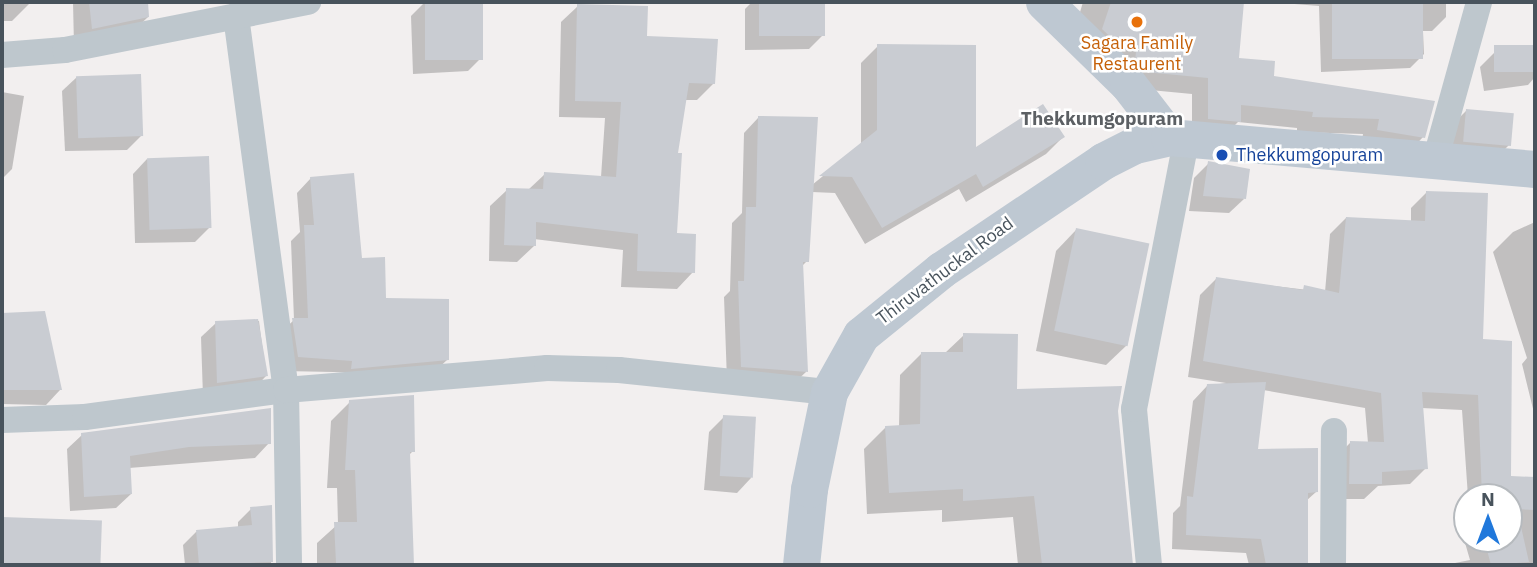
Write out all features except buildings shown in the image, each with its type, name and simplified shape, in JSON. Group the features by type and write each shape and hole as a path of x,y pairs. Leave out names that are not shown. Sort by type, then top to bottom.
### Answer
{"main road":[{"path":"1044,2 1178,137"},
{"name":"Thiruvathuckal Road","path":"801,565 809,489 829,392 861,335 941,270 1103,161 1135,145 1178,137 1535,169"}],"street":[{"path":"2,55 65,50 186,13 236,16 308,2"},
{"path":"1435,161 1479,2"},
{"path":"236,16 286,390 289,565"},
{"path":"1149,565 1135,409 1178,137"},
{"path":"2,420 85,416 286,390 547,368 619,370 829,392"},
{"path":"1333,565 1334,431"}],"place":[{"name":"Sagara Family Restaurent","path":"1137,22"},
{"name":"Thekkumgopuram","path":"1222,155"}],"district":[{"name":"Thekkumgopuram","path":"1102,119"}]}
